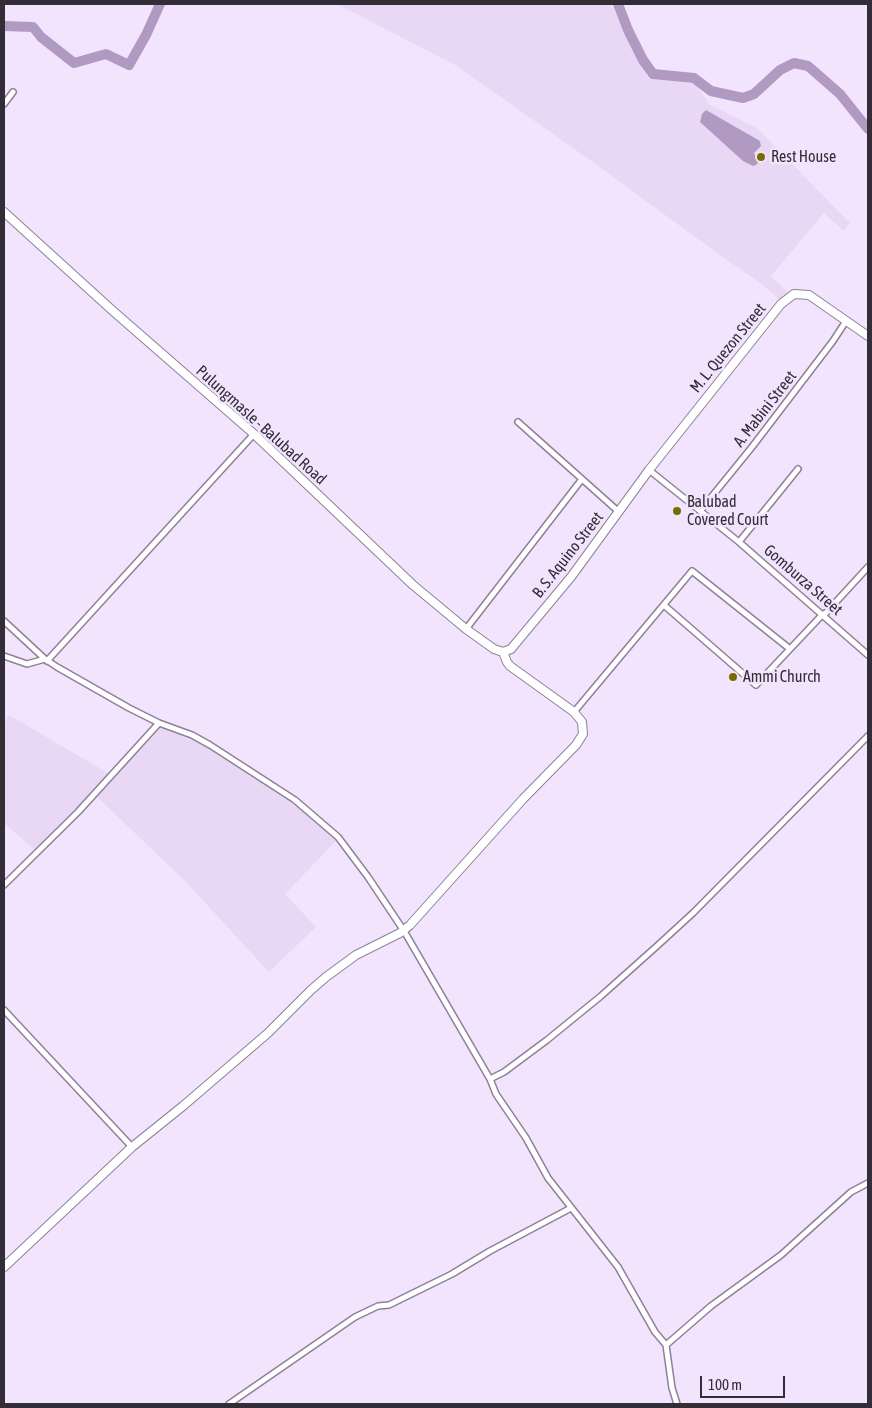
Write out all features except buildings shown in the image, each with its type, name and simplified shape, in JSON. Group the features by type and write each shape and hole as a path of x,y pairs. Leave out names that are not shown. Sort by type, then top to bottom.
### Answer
{"street":[{"path":"4,104 13,92"},
{"name":"Pulungmasle - Balubad Road","path":"4,212 120,318 254,434 413,585 494,650 503,652"},
{"name":"M. L. Quezon Street","path":"649,470 770,316 789,297 794,294 809,296 868,336"},
{"name":"A. Mabini Street","path":"700,511 752,447 833,341 846,321"},
{"path":"518,422 619,512"},
{"path":"4,656 27,664 46,660 254,434"},
{"path":"739,542 798,469"},
{"name":"Gomburza Street","path":"649,470 739,542 868,654"},
{"name":"B. S. Aquino Street","path":"503,652 511,649 570,577 649,470"},
{"path":"466,629 582,478"},
{"path":"665,606 756,685 868,567"},
{"path":"574,712 692,572 790,649"},
{"path":"4,621 46,660 71,676 160,723 184,732 210,746 273,784 319,819 338,837 368,877 404,931 490,1080 496,1094 526,1138 548,1178 618,1267 654,1332 666,1345 672,1388 677,1404"},
{"path":"5,1262 132,1148 268,1033 310,990 356,955 404,931 523,799 576,746 583,734 582,722 574,712 510,666 503,652"},
{"path":"4,885 78,812 160,723"},
{"path":"490,1080 504,1072 555,1034 672,933 868,736"},
{"path":"4,1010 132,1148"},
{"path":"666,1345 711,1306 781,1255 851,1192 868,1183"},
{"path":"229,1404 355,1317 378,1306 389,1305 452,1274 490,1251 571,1208"}],"shaded area":[{"path":"337,4 609,4 613,8 648,78 696,84 709,104 758,129 850,223 844,231 824,213 771,276 789,293 781,301 763,285 457,66"},
{"path":"706,110 760,141 761,146 754,153 758,163 756,165 753,166 743,161 700,122 702,114"},
{"path":"9,715 111,775 37,852 4,823 4,723"},
{"path":"165,723 210,748 296,801 338,839 285,894 316,927 269,972 185,881 96,796"}],"waterway":[{"path":"4,26 33,27 41,37 74,63 106,54 129,65 146,35 160,4"},
{"path":"618,4 628,30 643,60 653,74 694,78 711,91 743,98 754,94 780,70 794,63 808,66 840,94 868,129"}],"place":[{"name":"Rest House","path":"761,157"},
{"name":"Balubad Covered Court","path":"677,511"},
{"name":"Ammi Church","path":"733,677"}]}
